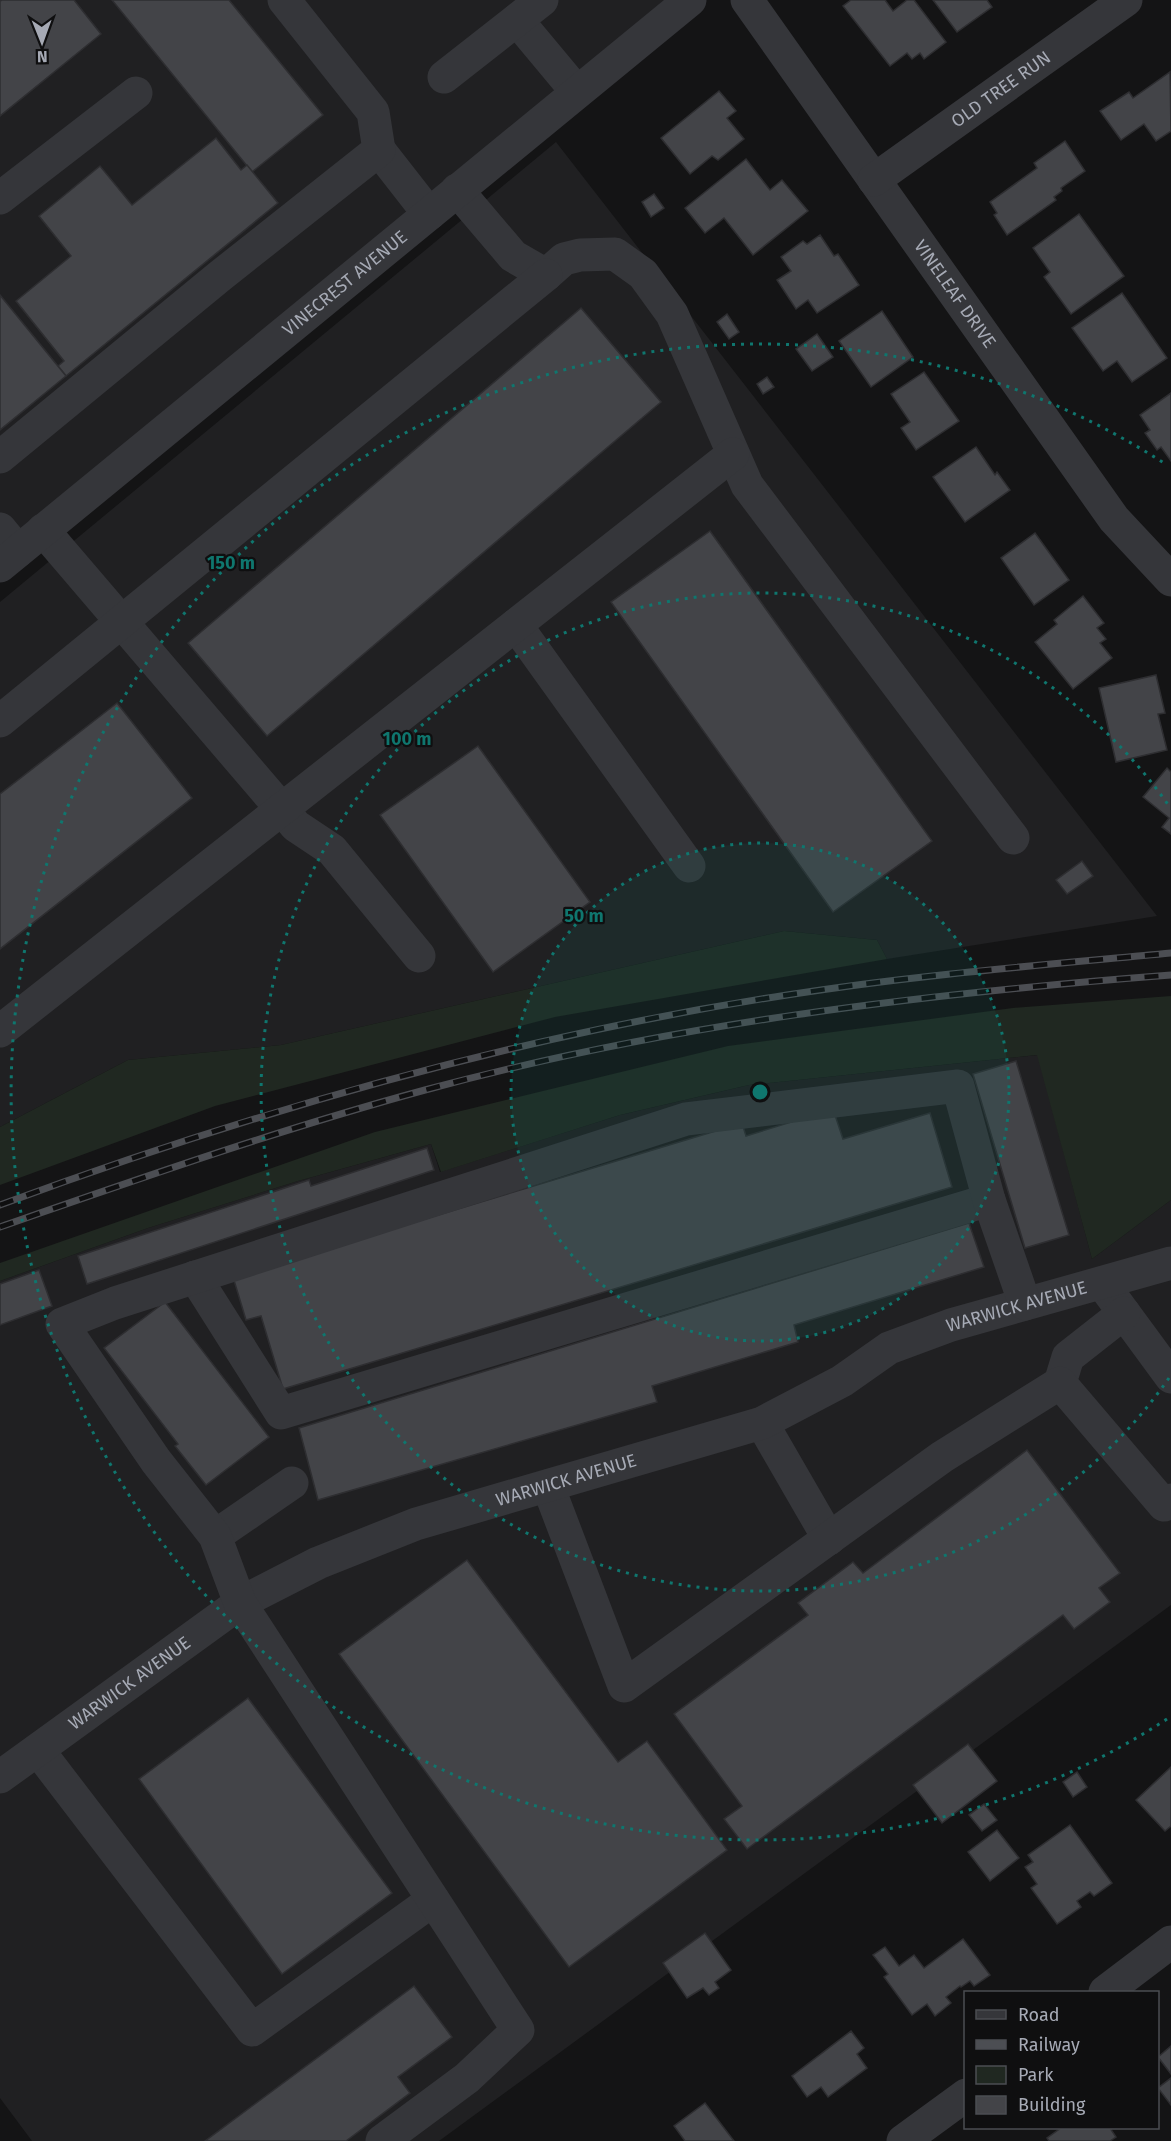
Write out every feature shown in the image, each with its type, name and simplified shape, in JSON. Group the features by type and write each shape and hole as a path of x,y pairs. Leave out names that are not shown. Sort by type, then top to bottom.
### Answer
{"street":[{"path":"284,0 373,112 379,150 429,214"},
{"path":"444,77 542,0"},
{"name":"VINECREST AVENUE","path":"6,548 43,530 690,0"},
{"name":"VINELEAF DRIVE","path":"747,0 1114,519 1171,580"},
{"name":"OLD TREE RUN","path":"874,180 1126,0"},
{"path":"517,20 577,92"},
{"path":"0,198 136,93"},
{"path":"0,456 220,276 379,150"},
{"path":"457,190 513,256 546,275"},
{"path":"0,722 564,259 580,255 615,254 643,274 672,314 747,485 1012,838"},
{"path":"0,1031 733,454"},
{"path":"43,530 296,826 332,850 419,956"},
{"path":"516,625 689,866"},
{"path":"382,2141 467,2078 518,2030 240,1603 215,1536 156,1461 62,1324 115,1303 686,1119 958,1086 989,1200 1025,1304"},
{"path":"195,1277 281,1413 989,1200"},
{"name":"WARWICK AVENUE","path":"0,1777 240,1603 318,1563 416,1524 762,1423 842,1381 889,1348 951,1325 1171,1263"},
{"path":"1102,1283 1171,1377"},
{"path":"548,1486 624,1686 942,1457 1060,1383 1068,1357 1124,1313"},
{"path":"1060,1383 1164,1505 1171,1500"},
{"path":"762,1423 829,1539"},
{"path":"215,1536 292,1483"},
{"path":"38,1750 252,2030 433,1900"},
{"path":"1106,1991 1171,1942"},
{"path":"903,2141 964,2096"}],"shaded area":[{"path":"0,0 667,0 0,549"},
{"path":"556,142 1157,916 887,959 877,940 784,931 281,1045 128,1060 0,1127 0,602"},
{"path":"1038,1055 1092,1259 1171,1200 1171,1605 439,2141 32,2141 0,2098 0,1281 148,1228 298,1181 431,1144 440,1172 620,1115 749,1085"}],"green space":[{"path":"784,931 877,940 887,959 555,1017 215,1106 0,1185 0,1127 128,1060 281,1045"},
{"path":"1171,996 1171,1200 1092,1259 1037,1055 749,1085 620,1115 441,1172 431,1144 298,1181 148,1228 0,1281 0,1263 375,1132 728,1046 1013,1008"}],"building":[{"path":"74,0 101,34 0,116 0,1"},
{"path":"112,0 229,0 323,115 252,172"},
{"path":"851,0 885,0 893,11 907,0 914,0 946,42 924,59 920,53 912,59 907,53 890,66 843,6"},
{"path":"933,0 987,0 992,7 957,32"},
{"path":"1170,72 1171,131 1156,141 1144,124 1121,140 1100,111 1129,92 1133,98"},
{"path":"719,91 736,111 727,118 744,139 718,160 712,156 690,174 661,138"},
{"path":"216,138 241,170 247,165 278,203 66,376 58,366 64,361 16,301 71,256 39,216 100,166 132,205"},
{"path":"1065,141 1085,171 1061,188 1062,191 1054,197 1056,200 1007,235 994,215 997,213 990,202 1037,168 1034,163"},
{"path":"746,159 770,190 782,180 808,211 753,255 724,218 705,233 685,208"},
{"path":"654,194 664,208 651,217 642,202"},
{"path":"1079,214 1124,276 1071,314 1044,277 1050,272 1033,248"},
{"path":"820,235 834,256 838,254 859,285 817,313 808,300 796,309 777,280 791,271 781,257 803,241 807,244"},
{"path":"1122,293 1167,358 1132,382 1117,361 1103,371 1072,328"},
{"path":"0,295 66,376 0,430"},
{"path":"581,308 661,402 267,736 188,643"},
{"path":"882,311 913,357 871,387 839,341"},
{"path":"727,314 739,332 729,339 717,322"},
{"path":"817,334 833,357 812,371 796,349"},
{"path":"924,372 959,421 916,450 901,428 910,422 891,394"},
{"path":"767,377 774,387 763,394 757,384"},
{"path":"1171,393 1171,461 1161,447 1157,450 1145,433 1150,430 1140,415"},
{"path":"976,447 995,475 997,472 1010,490 965,522 933,477"},
{"path":"710,531 932,841 833,912 611,602"},
{"path":"1035,533 1069,580 1034,605 1001,558"},
{"path":"1083,596 1104,623 1097,628 1106,639 1100,643 1112,658 1073,689 1035,642 1057,624 1054,620"},
{"path":"1156,675 1165,713 1158,714 1167,750 1116,762 1099,688"},
{"path":"117,703 192,798 0,949 0,794"},
{"path":"478,746 590,902 493,972 380,815"},
{"path":"1167,768 1171,772 1171,834 1162,827 1169,818 1143,797"},
{"path":"1082,861 1093,876 1067,894 1056,880"},
{"path":"1016,1061 1069,1235 1025,1248 973,1074"},
{"path":"833,1109 843,1139 930,1113 952,1187 283,1389 261,1316 246,1320 233,1277 742,1123 746,1136"},
{"path":"427,1148 434,1170 87,1284 78,1256 309,1180 311,1186"},
{"path":"969,1223 984,1267 794,1325 798,1342 652,1386 657,1402 318,1500 299,1428"},
{"path":"39,1270 52,1306 0,1325 0,1284"},
{"path":"165,1302 269,1437 206,1485 175,1446 178,1444 104,1348"},
{"path":"1027,1450 1120,1573 1099,1588 1110,1602 1074,1629 1063,1615 747,1849 724,1819 742,1806 674,1714 808,1615 798,1603 853,1562 863,1573"},
{"path":"467,1560 618,1762 647,1741 727,1850 569,1967 339,1654"},
{"path":"248,1698 392,1893 282,1974 139,1779"},
{"path":"968,1744 997,1781 942,1823 913,1785"},
{"path":"1171,1767 1171,1826 1165,1831 1136,1800"},
{"path":"1077,1772 1087,1787 1073,1797 1063,1782"},
{"path":"984,1804 997,1820 982,1831 969,1815"},
{"path":"1070,1825 1112,1883 1094,1896 1090,1892 1077,1901 1081,1907 1057,1924 1031,1888 1037,1884 1025,1867 1033,1862 1028,1855"},
{"path":"997,1830 1019,1858 990,1881 968,1852"},
{"path":"705,1933 731,1970 715,1982 719,1988 709,1995 703,1988 687,1998 663,1963"},
{"path":"963,1939 990,1975 974,1986 970,1981 960,1986 946,1997 951,2003 935,2016 927,2004 912,2015 884,1977 888,1974 873,1955 885,1947 899,1966 914,1955 924,1968"},
{"path":"414,1986 452,2037 398,2077 410,2093 346,2141 205,2141"},
{"path":"851,2031 864,2048 857,2054 867,2068 828,2097 821,2087 807,2097 792,2076"},
{"path":"1171,2046 1171,2074 1159,2058"},
{"path":"1171,2078 1171,2105 1159,2089"},
{"path":"705,2103 734,2141 685,2141 674,2126"},
{"path":"1060,2129 1111,2129 1116,2137 1110,2141 1049,2141 1047,2138"}],"railway":[{"path":"0,1205 193,1138 290,1108 388,1080 586,1032 686,1012 835,988 979,971 1171,953"},
{"path":"0,1227 211,1155 371,1105 517,1067 609,1047 795,1015 889,1002 1171,975"}]}
